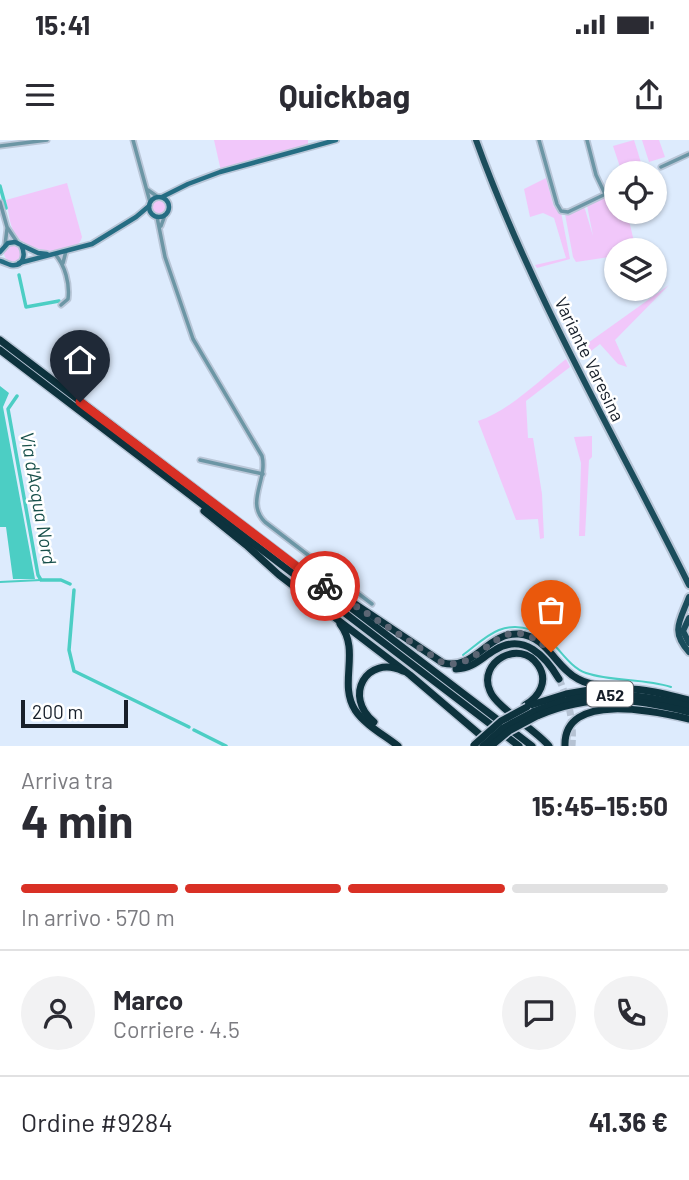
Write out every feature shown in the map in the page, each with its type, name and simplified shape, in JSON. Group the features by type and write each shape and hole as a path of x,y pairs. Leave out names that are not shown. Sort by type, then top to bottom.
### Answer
{"highway":[{"path":"0,340 532,746"},
{"path":"0,350 519,746"},
{"path":"178,486 213,520 338,622 348,636 351,653 349,694 354,708 362,719 398,746"},
{"path":"309,576 348,599 439,662 454,665 470,660 498,638 525,635 547,648 577,678 592,684 689,700"},
{"path":"310,599 423,686 493,745"},
{"path":"407,640 438,663 455,669 472,666 502,646 525,646 542,656 559,680"},
{"path":"530,710 540,691 541,670 537,663 526,655 505,654 496,660 489,671 490,691 497,701 549,746"},
{"path":"405,746 366,715 360,704 359,691 368,675 383,667 400,670 423,686"},
{"path":"473,745 505,718 586,690 629,688"},
{"name":"A52","path":"482,746 530,710 573,698 610,694 645,696 689,706"},
{"name":"A52","path":"493,745 530,710 607,699 638,700 689,712"},
{"path":"565,746 566,734 574,722 587,714 603,710 644,709 689,719"}],"main road":[{"name":"Variante Varesina","path":"475,140 530,271 689,585"},
{"path":"689,597 678,630 680,640 689,652"},
{"path":"688,643 683,628 689,618"}],"street":[{"path":"0,144 47,140"},
{"path":"133,140 149,204 161,228"},
{"path":"7,227 2,261 11,265 19,264 98,241 160,197 180,189 232,169 336,140"},
{"path":"539,140 561,211 568,212 604,194"},
{"path":"587,140 596,175 604,192"},
{"path":"667,164 689,154"},
{"path":"146,188 169,206"},
{"path":"180,189 165,215 161,228 162,247 191,336 260,451 264,462 256,506 261,518 372,604"},
{"path":"0,202 7,227 20,244 24,257 19,264"},
{"path":"135,217 165,215"},
{"path":"2,249 11,242 20,244 38,253 55,254 63,264"},
{"path":"61,305 67,302 69,295 63,264 66,251"},
{"path":"200,460 263,474"}],"shaded area":[{"path":"214,140 308,140 308,147 221,171"},
{"path":"634,140 641,161 618,161 613,146"},
{"path":"642,140 659,140 665,157 649,161"},
{"path":"546,178 554,207 561,212 570,259 537,268 535,265 566,258 554,218 543,213 530,217 524,189"},
{"path":"67,183 82,237 78,244 63,251 53,251 24,243 13,230 6,200"},
{"path":"604,197 604,224 630,224 633,238 604,238 604,258 576,262 565,214 584,206 593,236 587,205"},
{"path":"156,199 162,199 167,207 165,213 156,215 151,210 151,204"},
{"path":"13,244 19,247 22,253 19,259 13,262 7,259 4,253 7,247"},
{"path":"647,301 653,301 615,340 627,367 618,364 600,344 582,358 578,350"},
{"path":"566,359 570,367 526,401 528,438 533,438 542,494 544,538 540,539 538,519 516,520 478,421 513,402"},
{"path":"0,386 9,393 3,407 35,579 13,579 6,527 0,527"},
{"path":"592,436 585,536 579,536 581,463 574,437"}],"waterway":[{"name":"Via d'Acqua Nord","path":"0,186 6,208"},
{"name":"Via d'Acqua Nord","path":"19,275 26,307 59,301"},
{"name":"Via d'Acqua Nord","path":"17,396 8,409 38,575 41,580 61,580 70,584"},
{"path":"0,582 41,580"},
{"name":"Via d'Acqua Nord","path":"74,590 69,650 74,671 189,727"},
{"path":"463,655 494,632 507,628 523,628 545,637 574,666 586,673 671,687"},
{"name":"Via d'Acqua Nord","path":"194,730 226,746"}],"tunnel":[{"path":"559,679 570,712 572,746"}],"way so far":[{"path":"325,586 443,663 464,663 490,642 502,636 520,634 528,636 551,652"}],"route":[{"path":"80,402 325,586"}]}
